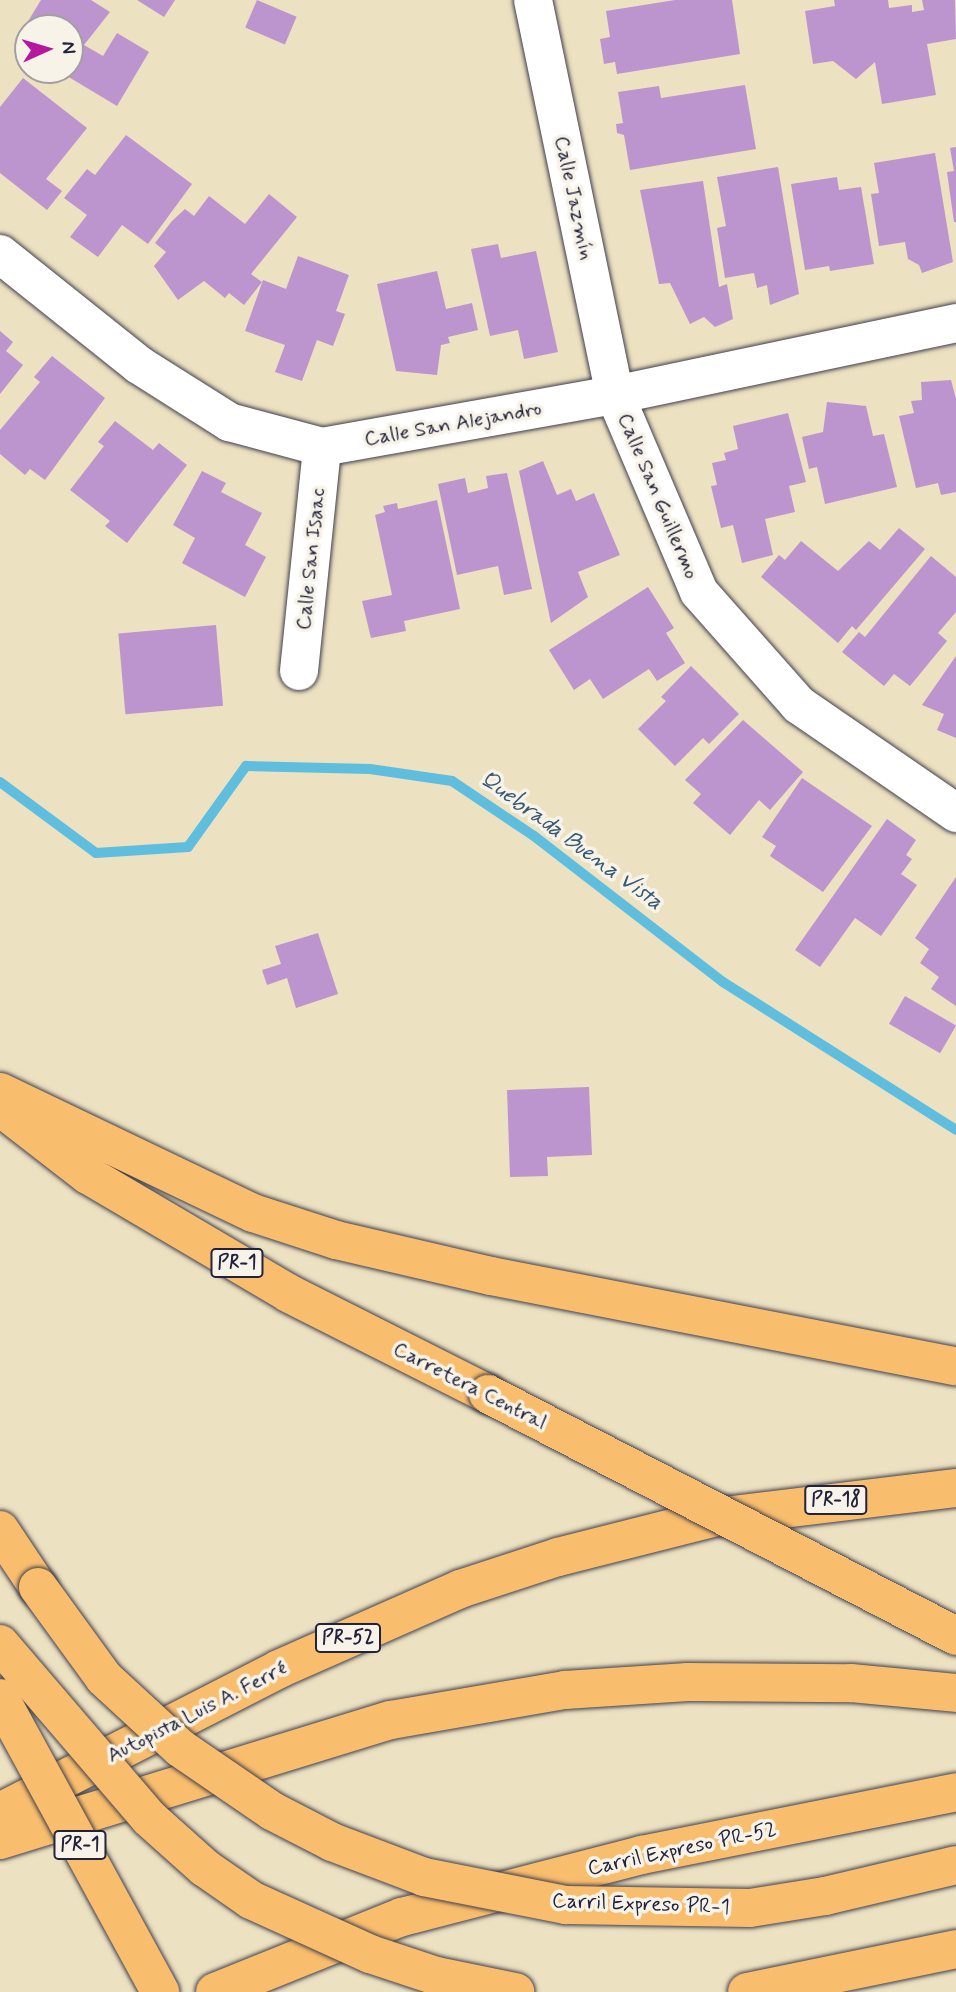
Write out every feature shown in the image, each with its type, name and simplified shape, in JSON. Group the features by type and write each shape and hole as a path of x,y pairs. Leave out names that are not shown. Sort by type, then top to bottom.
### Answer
{"highway":[{"path":"0,1093 253,1213 336,1240 518,1281 956,1366"},
{"name":"Carretera Central","path":"0,1107 88,1175 288,1293 956,1636"},
{"name":"PR-18","path":"716,1517 956,1488"},
{"name":"Autopista Luis A. Ferré","path":"0,1812 279,1669 460,1589 558,1557 716,1517"},
{"name":"Carril Expreso PR-1","path":"0,1530 104,1678 180,1748 272,1811 332,1842 424,1877 566,1905 750,1908 825,1896 956,1865"},
{"path":"0,1644 149,1818 205,1868 251,1900 370,1954 436,1976 516,1992"},
{"path":"0,1840 82,1811 391,1720 565,1690 715,1682 851,1683 956,1693"},
{"name":"PR-1","path":"0,1698 160,1992"},
{"name":"Carril Expreso PR-52","path":"215,1992 401,1917 642,1855 956,1792"},
{"path":"747,1992 956,1949"}],"street":[{"name":"Calle Jazmín","path":"533,0 615,395"},
{"name":"Calle San Alejandro","path":"0,254 139,365 229,422 323,447 615,395 956,323"},
{"name":"Calle San Guillermo","path":"615,395 699,592 799,705 956,813"},
{"name":"Calle San Isaac","path":"299,671 323,447"}],"building":[{"path":"41,0 91,0 110,12 84,45 84,14 32,14"},
{"path":"137,0 175,0 164,17"},
{"path":"257,0 297,17 285,44 245,28"},
{"path":"675,0 732,0 740,54 617,74 615,62 604,64 600,39 610,37 606,11"},
{"path":"834,0 888,0 889,8 912,5 912,12 924,10 922,0 955,0 956,39 927,44 936,95 882,104 875,62 856,79 833,61 813,64 805,11 835,6"},
{"path":"117,33 149,52 117,106 80,84 84,84 84,45 103,56"},
{"path":"18,84 31,84 87,128 46,179 62,191 47,210 0,173 0,107"},
{"path":"745,85 756,149 630,170 624,135 617,133 616,124 623,123 618,92 659,86 661,98"},
{"path":"126,135 192,184 148,244 122,225 98,257 70,237 87,215 64,198 87,169 95,175"},
{"path":"956,147 954,222 947,172 954,171 950,148"},
{"path":"935,153 953,262 922,273 919,265 908,259 905,242 879,246 871,194 879,193 874,163"},
{"path":"778,167 799,294 770,305 767,285 757,288 754,273 725,278 717,228 726,226 717,177"},
{"path":"837,177 839,190 861,187 874,264 830,271 829,266 805,270 791,184"},
{"path":"703,181 719,287 727,284 733,319 715,327 704,317 690,324 670,283 659,284 640,190"},
{"path":"269,194 297,217 251,274 262,282 244,305 229,293 225,298 204,281 178,300 154,266 166,252 155,243 172,221 185,209 194,216 209,196 245,224"},
{"path":"498,244 501,258 536,251 558,352 524,359 518,330 490,336 471,249"},
{"path":"298,256 349,275 336,311 345,314 333,346 317,340 302,381 275,372 285,345 245,331 263,280 286,289"},
{"path":"437,271 446,309 472,303 478,330 448,337 450,343 441,345 437,375 396,371 377,284"},
{"path":"0,331 13,342 6,351 23,365 0,394"},
{"path":"52,356 105,398 45,480 30,469 25,475 0,454 0,430 40,382 34,377"},
{"path":"951,380 956,399 956,492 941,495 938,483 916,488 899,416 914,413 911,401 922,400 921,382"},
{"path":"827,402 866,406 873,436 884,434 897,487 825,504 817,467 809,469 802,437 823,432"},
{"path":"788,413 806,482 789,486 795,512 765,519 773,555 742,563 733,525 721,528 711,486 717,485 712,463 726,460 724,453 738,449 733,426"},
{"path":"115,421 153,450 159,443 187,465 127,543 105,526 110,521 70,490 104,446 98,442"},
{"path":"543,461 557,495 571,489 576,501 594,493 620,555 578,572 588,597 551,623 519,471"},
{"path":"202,471 226,483 221,492 262,513 245,545 266,557 245,597 182,563 195,538 173,525"},
{"path":"507,473 532,589 504,595 498,566 457,575 438,484 465,478 468,493 488,488 486,476"},
{"path":"437,500 460,609 404,621 406,631 371,638 362,601 392,595 375,515 385,512 383,506 397,503 398,509"},
{"path":"899,528 925,549 856,630 852,626 838,643 761,577 779,555 785,560 801,541 838,571 869,541 880,550"},
{"path":"931,556 956,577 956,612 938,633 947,641 910,686 894,674 884,686 842,652 859,632 865,637"},
{"path":"648,587 674,628 666,633 685,663 657,681 649,669 603,699 590,679 574,690 549,650"},
{"path":"216,625 223,706 125,714 118,634"},
{"path":"956,656 956,738 937,730 944,714 922,705"},
{"path":"691,666 739,714 709,744 703,738 675,766 638,729 666,701 661,697"},
{"path":"743,720 803,772 770,810 759,800 730,835 693,803 701,794 685,780"},
{"path":"802,778 872,826 823,892 770,856 776,846 762,837"},
{"path":"887,819 916,840 906,855 912,859 901,874 917,885 881,936 855,918 820,967 795,950"},
{"path":"956,877 956,1006 931,989 939,977 920,963 929,949 915,938"},
{"path":"318,933 338,994 296,1008 287,978 267,985 262,970 281,964 275,946"},
{"path":"905,996 956,1025 940,1053 889,1024"},
{"path":"589,1087 592,1155 547,1157 548,1176 510,1177 507,1090"}],"waterway":[{"name":"Quebrada Buena Vista","path":"0,782 96,853 188,847 246,766 370,769 452,781 534,836 723,982 956,1130"}]}
